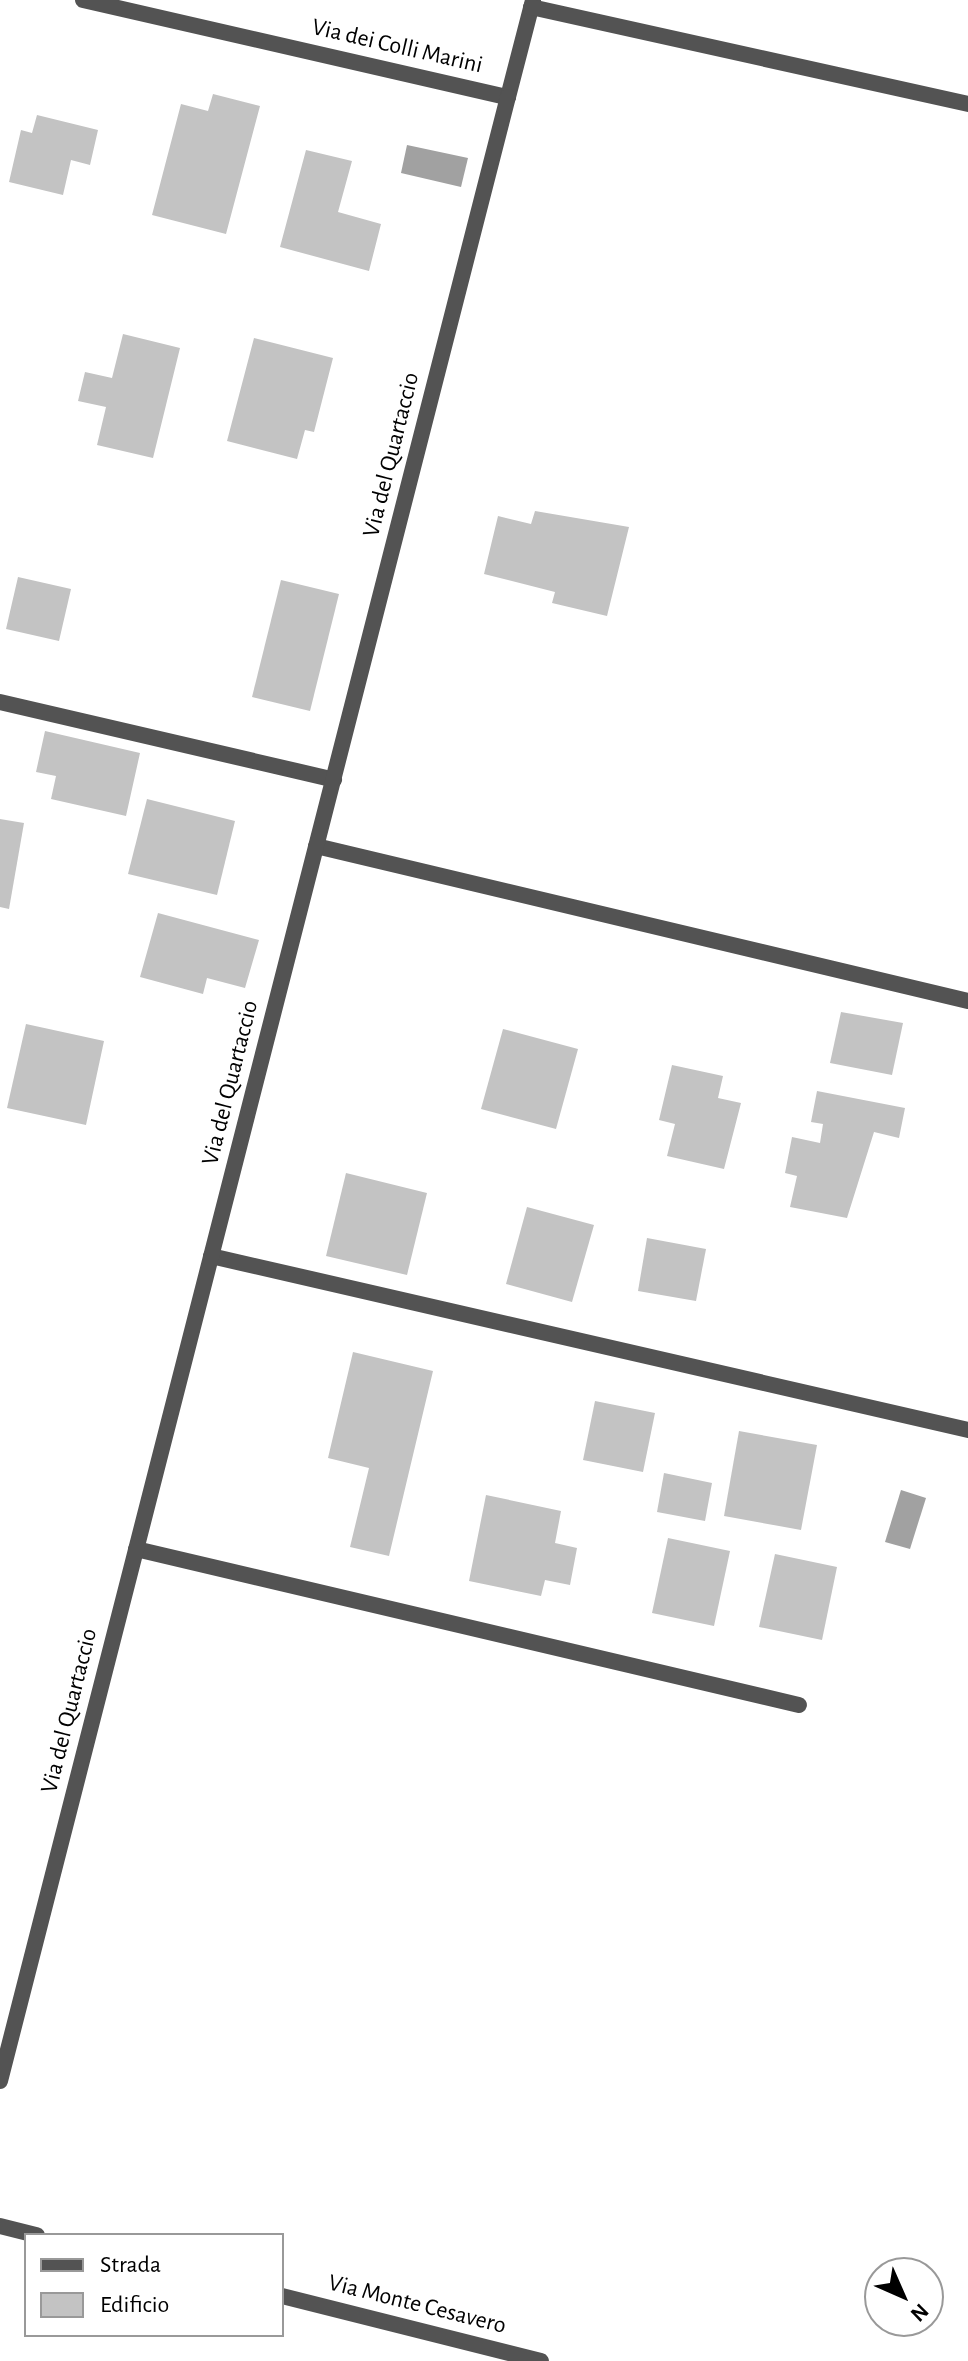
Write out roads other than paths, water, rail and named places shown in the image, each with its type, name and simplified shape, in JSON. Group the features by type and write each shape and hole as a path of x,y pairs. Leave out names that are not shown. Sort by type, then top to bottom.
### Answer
{"street":[{"name":"Via dei Colli Marini","path":"83,0 508,97 532,3"},
{"path":"532,3 968,104"},
{"name":"Via del Quartaccio","path":"0,2081 508,97"},
{"path":"0,702 334,780"},
{"path":"316,846 968,1001"},
{"path":"211,1256 968,1430"},
{"path":"136,1549 799,1705"},
{"path":"0,2226 29,2233"},
{"name":"Via Monte Cesavero","path":"284,2297 541,2361"}]}
